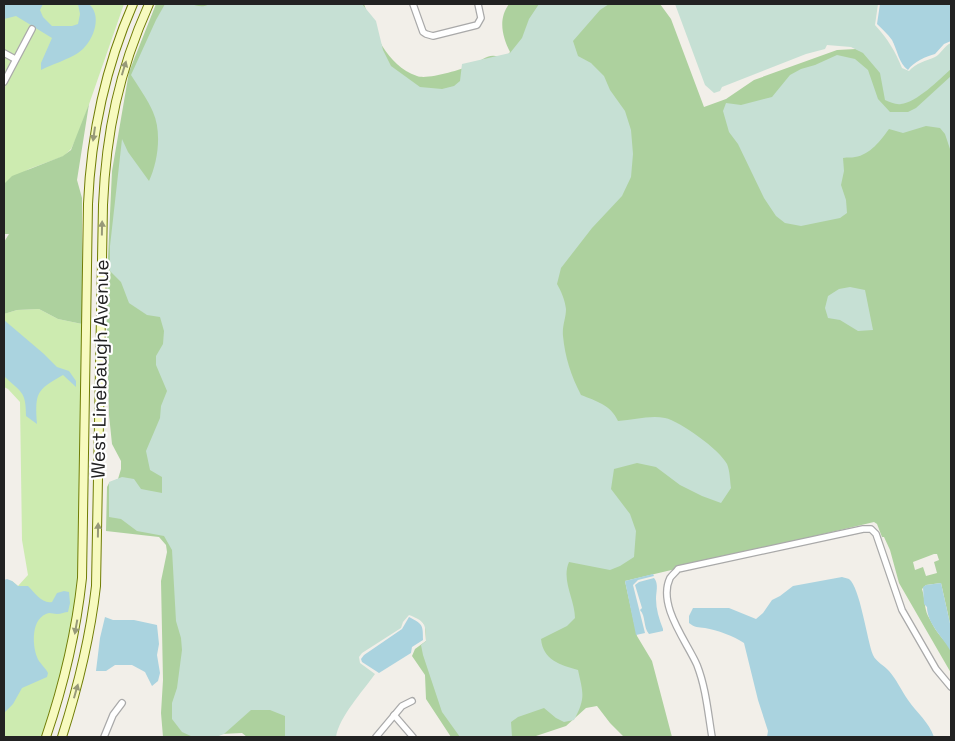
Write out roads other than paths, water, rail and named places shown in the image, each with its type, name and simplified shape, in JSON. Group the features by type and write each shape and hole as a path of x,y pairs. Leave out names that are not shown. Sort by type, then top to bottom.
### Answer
{"main road":[{"name":"West Linebaugh Avenue","path":"46,737 70,657 82,578 88,204 91,155 95,126 108,72 115,48 133,4"},
{"name":"West Linebaugh Avenue","path":"62,737 82,669 93,613 97,579 104,179 110,128 124,68 149,4"},
{"path":"82,578 97,579"}],"street":[{"path":"413,4 424,32 433,36 477,25 481,18 478,4"},
{"path":"4,82 32,29"},
{"path":"4,53 15,59"},
{"path":"712,737 706,698 696,664 677,630 671,612 668,591 671,577 678,570 863,529 871,529 876,534 902,610 936,669 951,687"},
{"path":"376,737 402,706 412,701"},
{"path":"104,737 113,715 122,704"},
{"path":"394,715 413,737"}],"water":[{"path":"4,4 43,4 40,10 43,17 52,26 72,26 78,24 80,14 78,4 90,5 94,10 96,24 88,44 83,49 69,58 41,70 41,63 52,38 16,16 4,19"},
{"path":"880,4 951,4 951,41 944,44 935,54 917,62 908,70 900,60 892,40 877,24"},
{"path":"4,320 57,367 69,371 76,381 76,387 63,375 42,389 36,405 37,424 26,416 24,396 4,376"},
{"path":"653,574 654,576 638,580 633,585 645,633 636,635 625,581"},
{"path":"842,577 849,579 857,592 874,657 892,674 934,737 767,737 768,731 744,643 725,634 695,627 689,623 689,616 693,608 729,608 756,619 772,600 793,586"},
{"path":"654,578 657,585 657,610 663,631 649,634 640,610 642,608 635,585"},
{"path":"7,579 18,586 28,586 39,597 48,602 52,602 57,593 69,592 70,603 68,612 49,613 43,616 36,625 34,632 35,652 48,673 47,677 22,688 13,704 4,713 4,580"},
{"path":"941,583 951,628 951,652 933,625 927,607 924,604 923,587"},
{"path":"105,617 113,620 134,620 157,625 159,644 157,655 160,673 158,681 152,686 145,672 132,665 115,665 106,671 96,671"},
{"path":"409,617 420,623 423,631 423,640 412,647 411,653 379,673 362,662 361,659 364,655 402,629"}]}
